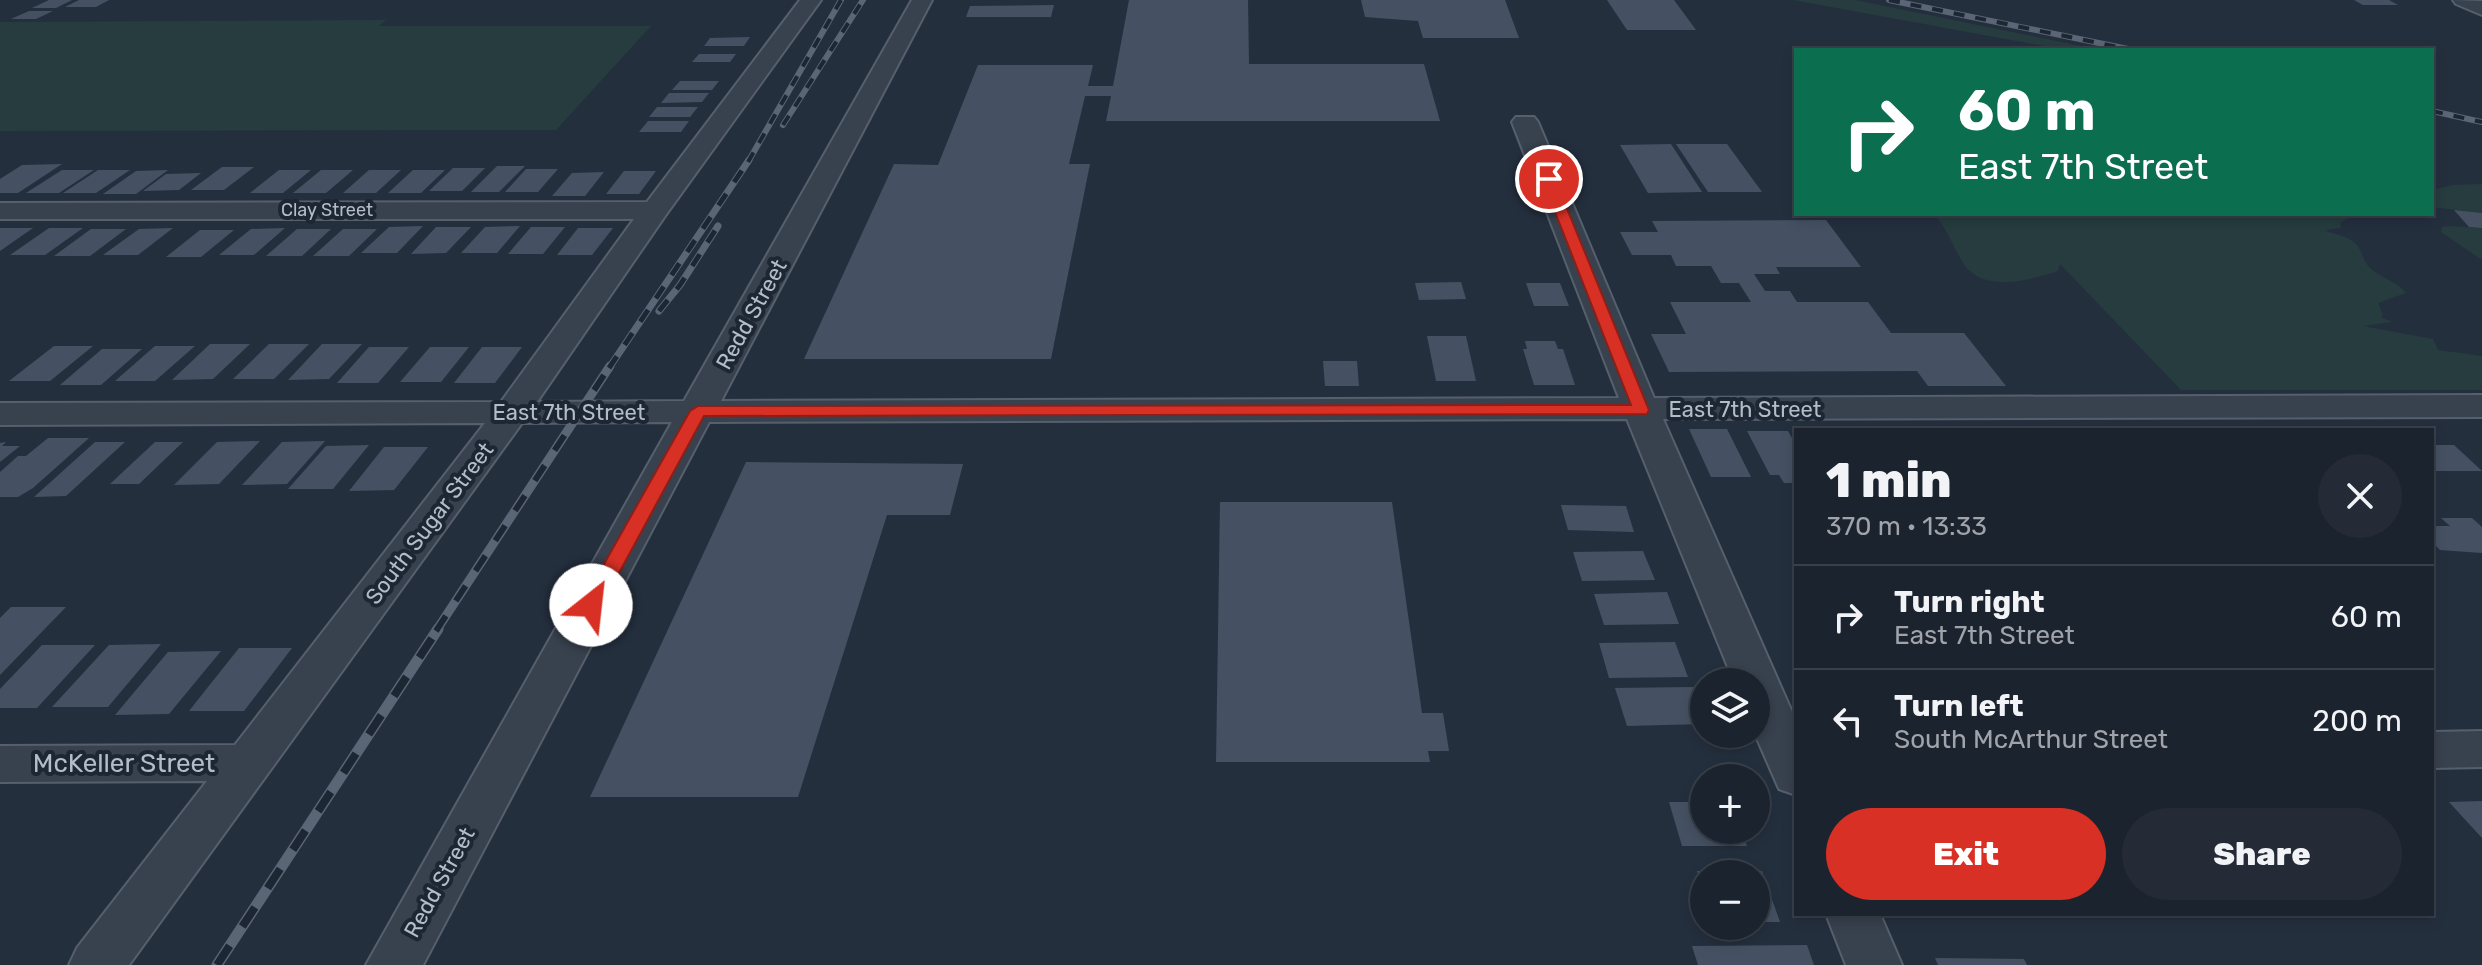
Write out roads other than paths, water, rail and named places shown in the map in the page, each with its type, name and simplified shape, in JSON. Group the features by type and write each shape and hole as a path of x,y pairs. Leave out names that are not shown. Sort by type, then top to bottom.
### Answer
{"street":[{"name":"South Sugar Street","path":"97,965 512,412 655,210 811,0"},
{"name":"Redd Street","path":"394,965 922,0"},
{"path":"2463,0 2482,9"},
{"path":"1525,122 1641,410 1793,760"},
{"name":"Clay Street","path":"0,211 655,210"},
{"name":"East 7th Street","path":"0,414 2482,406"},
{"path":"2434,750 2482,749"},
{"name":"McKeller Street","path":"0,764 248,763"},
{"path":"1854,916 1874,965"}],"railway":[{"path":"748,162 841,0"},
{"path":"783,125 863,0"},
{"path":"1889,0 2123,48"},
{"path":"2434,111 2482,122"},
{"path":"609,368 749,160"},
{"path":"659,311 680,285 718,226"},
{"path":"436,631 610,366"},
{"path":"217,965 438,629"}]}
